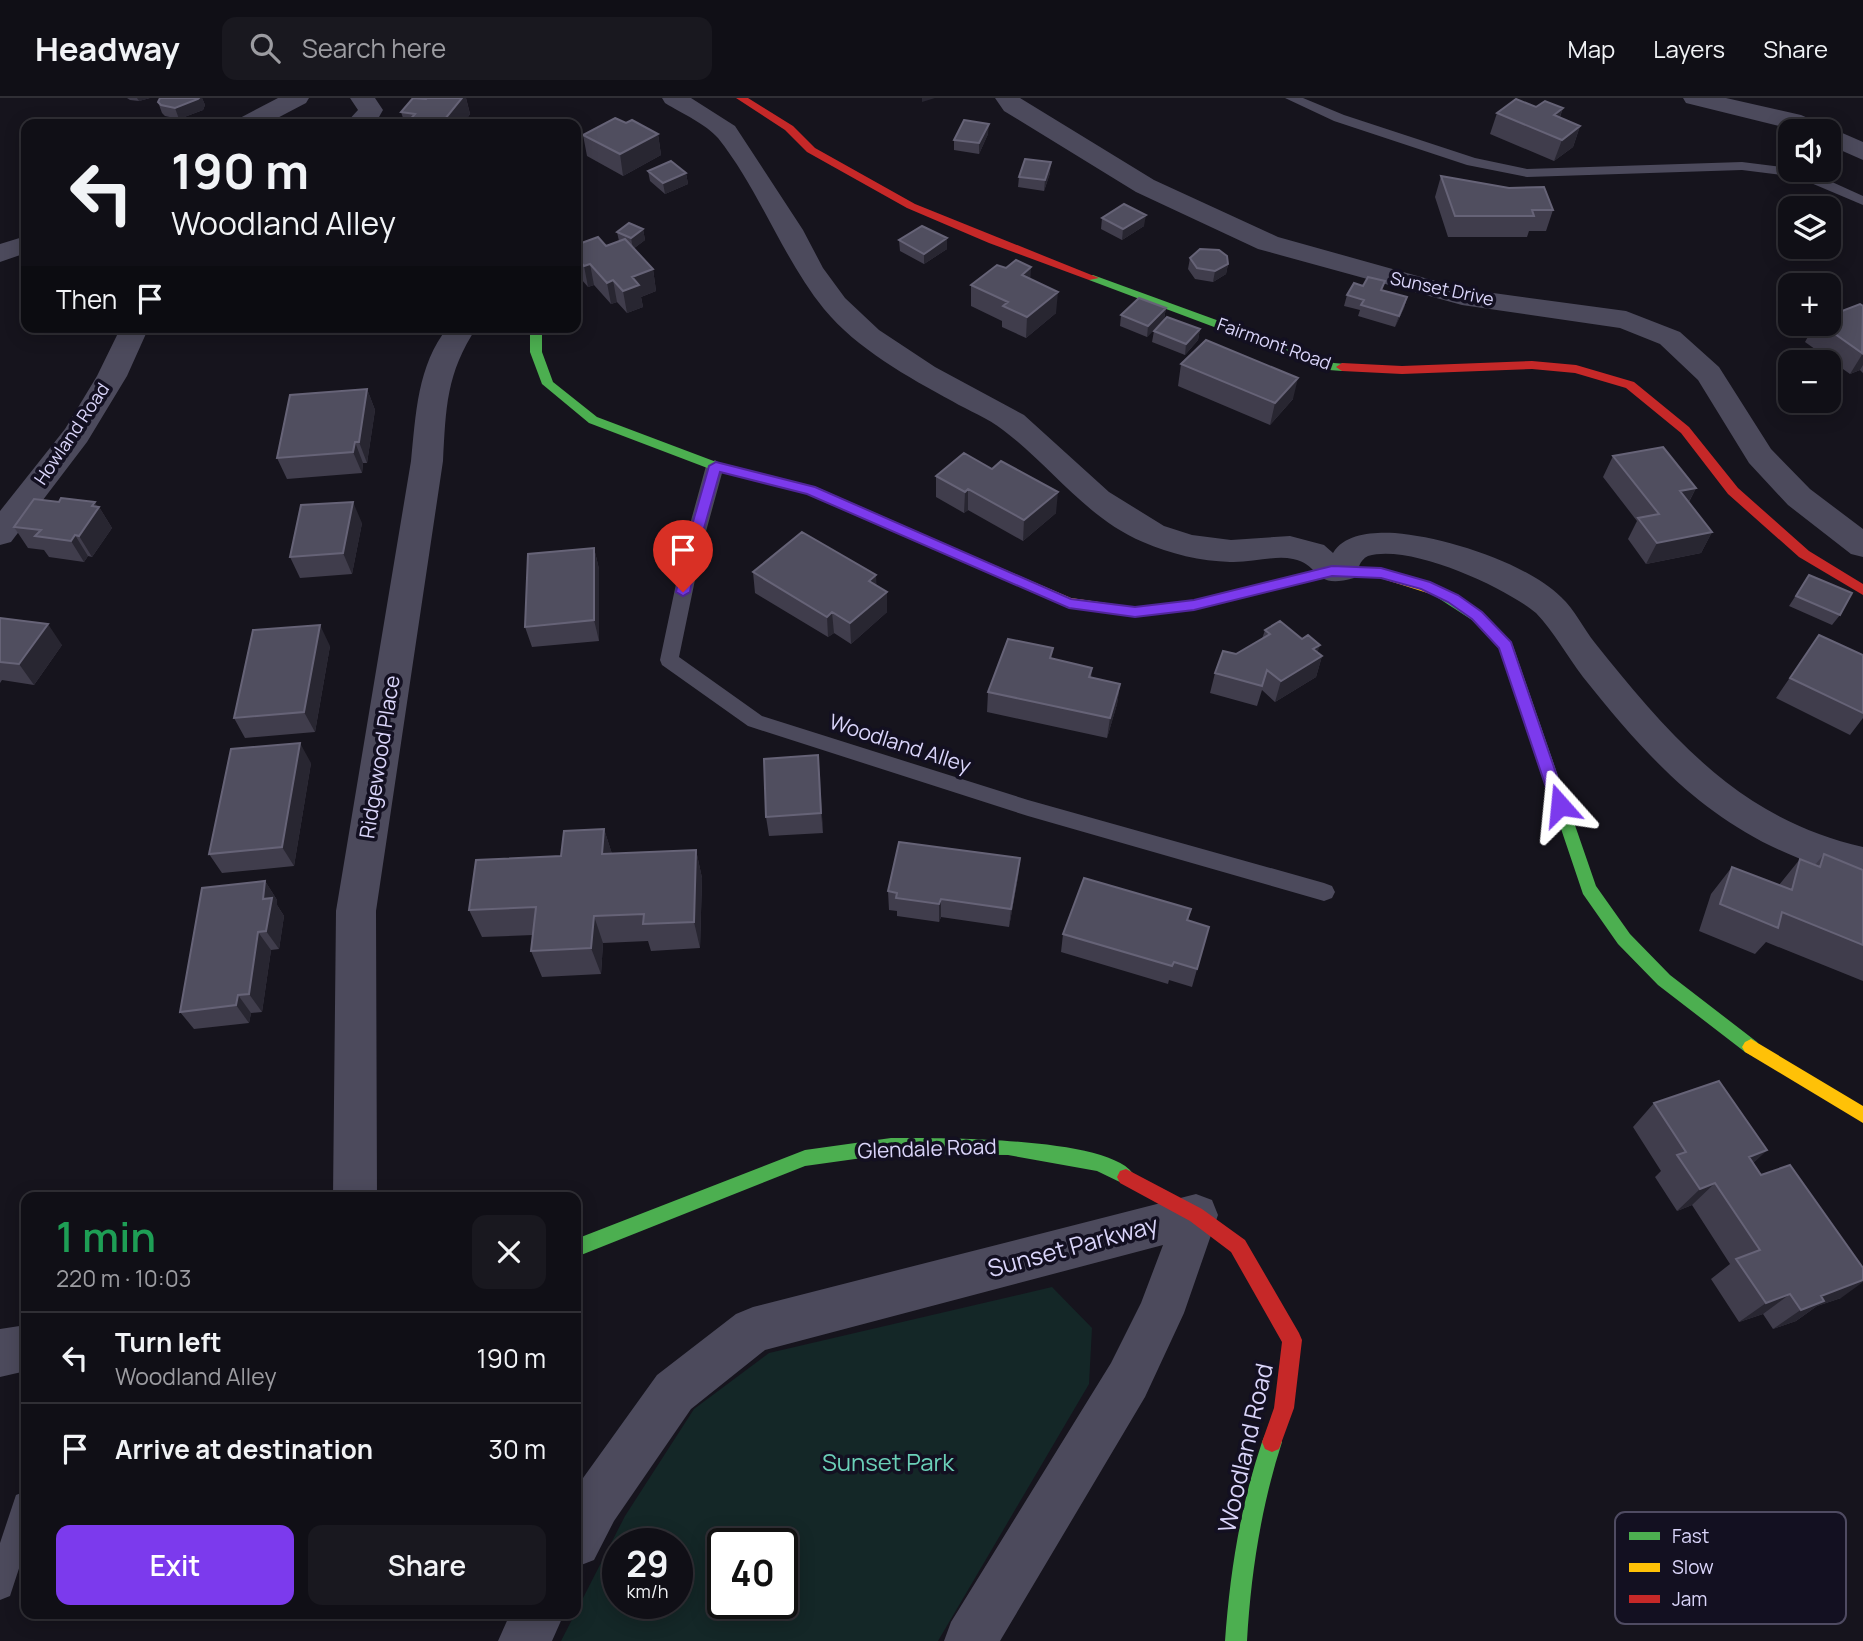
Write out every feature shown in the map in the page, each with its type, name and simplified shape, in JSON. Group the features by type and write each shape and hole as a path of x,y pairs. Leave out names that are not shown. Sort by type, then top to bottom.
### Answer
{"street":[{"path":"257,119 297,98"},
{"path":"362,98 371,110 366,119"},
{"path":"674,98 726,131 790,229 810,269 835,304 869,336 925,373 1013,422 1098,500 1153,534 1190,546 1231,551 1290,547 1312,553 1337,570"},
{"name":"Fairmont Road","path":"741,98 789,128 811,150 911,206 993,241 1333,367 1402,370 1532,365 1576,369 1630,385 1685,430 1733,491 1794,545 1863,590"},
{"name":"Sunset Drive","path":"1007,98 1013,106 1145,186 1268,243 1462,297 1626,320 1670,338 1709,374 1760,456 1799,497 1863,546"},
{"path":"1695,98 1784,119"},
{"path":"1841,142 1863,152"},
{"path":"0,254 21,246"},
{"name":"Howland Road","path":"0,534 76,435 112,376 132,333"},
{"name":"Ridgewood Place","path":"355,1192 356,911 427,461 434,388 452,339 458,333"},
{"path":"536,333 536,352 548,384 566,401 593,419 716,466 811,490 1069,603 1135,612 1194,605 1337,570 1381,573 1425,586 1453,599 1477,616 1506,646 1589,889 1624,939 1664,980 1740,1041 1863,1115"},
{"path":"1337,570 1353,548 1369,544 1396,544 1445,555 1504,575 1548,603 1577,645 1663,747 1713,792 1768,831 1832,856 1863,863"},
{"name":"Glendale Road","path":"581,1246 805,1158 891,1146 1008,1147 1100,1163 1196,1215"},
{"name":"Sunset Parkway","path":"581,1532 596,1503 674,1392 753,1330 1196,1215"},
{"name":"Sunset Parkway","path":"970,1641 1128,1380 1161,1314 1196,1215"},
{"name":"Woodland Road","path":"1196,1215 1238,1246 1292,1340 1284,1408 1257,1482 1238,1606 1236,1641"},
{"path":"0,1353 21,1349"},
{"path":"524,1641 535,1619"}],"lane":[{"path":"1292,98 1339,118 1472,162 1527,173 1742,166 1784,171 1816,180 1863,201"},
{"name":"Woodland Alley","path":"716,466 693,546 669,660 755,721 1028,808 1324,892"},
{"path":"0,1586 21,1521"}],"green space":[{"name":"Sunset Park","path":"1052,1287 1092,1328 1089,1384 938,1641 561,1641 572,1619 581,1619 581,1602 602,1561 602,1619 693,1619 693,1528 619,1528 694,1409 769,1353"}],"building":[{"path":"160,98 199,98 175,108 161,105 158,102"},
{"path":"413,98 462,98 445,119 411,119 415,114 401,112"},
{"path":"1516,99 1536,107 1545,101 1563,108 1554,115 1580,126 1562,140 1497,113"},
{"path":"615,118 626,123 632,120 658,134 620,154 583,135"},
{"path":"964,120 989,124 979,143 954,140"},
{"path":"1025,159 1051,162 1045,180 1019,177"},
{"path":"671,161 686,173 663,183 648,171"},
{"path":"1441,176 1509,188 1544,187 1553,210 1532,210 1534,216 1455,216"},
{"path":"1124,204 1146,215 1123,229 1102,218"},
{"path":"629,223 643,229 631,238 617,232"},
{"path":"922,226 947,238 924,254 899,240"},
{"path":"598,237 606,246 625,239 653,269 632,277 639,285 623,291 613,280 607,283 590,264 584,266 581,263 581,243"},
{"path":"1200,249 1219,250 1227,256 1228,264 1215,271 1197,268 1190,258"},
{"path":"1016,260 1031,267 1022,275 1058,292 1027,317 1003,306 1008,302 971,285 997,265 1006,268"},
{"path":"1368,277 1385,281 1381,290 1407,297 1399,316 1361,305 1364,300 1347,295 1354,283 1363,286"},
{"path":"1139,298 1166,308 1148,326 1121,315"},
{"path":"1860,304 1863,306 1862,353 1838,336 1841,336 1841,311"},
{"path":"1167,317 1200,329 1186,344 1154,331"},
{"path":"1206,340 1298,378 1275,403 1181,364"},
{"path":"367,389 359,442 355,442 353,452 277,458 290,395"},
{"path":"1663,447 1696,488 1680,491 1712,532 1657,543 1638,518 1659,514 1613,456"},
{"path":"964,453 992,469 1001,461 1058,492 1024,520 968,489 965,492 936,476"},
{"path":"61,498 95,502 92,506 99,507 79,536 75,535 71,541 35,536 41,530 14,527 34,499 59,502"},
{"path":"353,502 343,553 290,557 301,505"},
{"path":"802,532 876,575 869,581 887,592 850,623 832,612 827,617 753,572"},
{"path":"594,548 594,620 525,627 528,554"},
{"path":"1809,575 1852,593 1840,615 1796,596"},
{"path":"0,618 48,624 19,664 0,662"},
{"path":"1280,621 1302,639 1308,635 1320,645 1313,649 1322,656 1281,681 1267,670 1262,686 1215,673 1223,651 1236,654 1270,634 1265,630"},
{"path":"320,625 304,712 234,718 253,630"},
{"path":"1819,635 1863,655 1863,713 1790,678"},
{"path":"1008,639 1053,648 1050,658 1092,668 1089,677 1120,684 1110,718 988,692"},
{"path":"300,743 282,847 209,854 231,749"},
{"path":"818,755 821,813 766,817 764,759"},
{"path":"604,829 602,854 696,850 694,922 643,924 644,914 594,916 591,948 531,951 536,907 469,910 476,860 561,856 564,831"},
{"path":"899,842 1020,858 1011,909 941,899 939,904 896,898 897,893 888,891"},
{"path":"1824,854 1863,870 1863,945 1782,912 1778,928 1720,904 1732,867 1792,890 1800,859 1820,867"},
{"path":"1084,878 1191,909 1187,920 1209,927 1197,969 1174,962 1172,966 1063,934"},
{"path":"265,881 263,899 272,898 266,931 258,932 249,994 238,995 236,1005 180,1012 202,888"},
{"path":"1719,1081 1767,1150 1749,1157 1761,1175 1790,1165 1863,1268 1863,1280 1821,1296 1824,1301 1801,1310 1790,1294 1766,1303 1736,1259 1760,1250 1715,1183 1700,1189 1677,1155 1686,1152 1654,1103"}],"traffic: fast":[{"path":"1093,278 1333,367 1342,367"},
{"path":"536,333 536,352 548,384 593,420 715,466 811,490 966,558"},
{"path":"1437,591 1477,616 1506,646 1589,889 1624,939 1664,980 1751,1047"},
{"path":"581,1246 805,1158 891,1146 1008,1147 1100,1163 1126,1177"},
{"path":"1236,1641 1247,1540 1257,1490 1272,1442"}],"traffic: slow":[{"path":"966,558 1069,603 1134,612 1194,605 1332,571 1381,573 1437,591"},
{"path":"1751,1047 1863,1115"}],"traffic: jam":[{"path":"741,98 789,128 811,150 911,206 993,241 1093,278"},
{"path":"1342,367 1402,370 1532,365 1576,369 1630,385 1685,430 1733,491 1804,554 1863,590"},
{"path":"1126,1177 1196,1215 1238,1246 1292,1340 1284,1408 1272,1442"}],"route":[{"path":"683,592 716,466 811,490 1069,603 1135,612 1194,605 1332,571 1381,573 1425,586 1453,599 1477,616 1506,646 1517,671 1560,805"}]}
